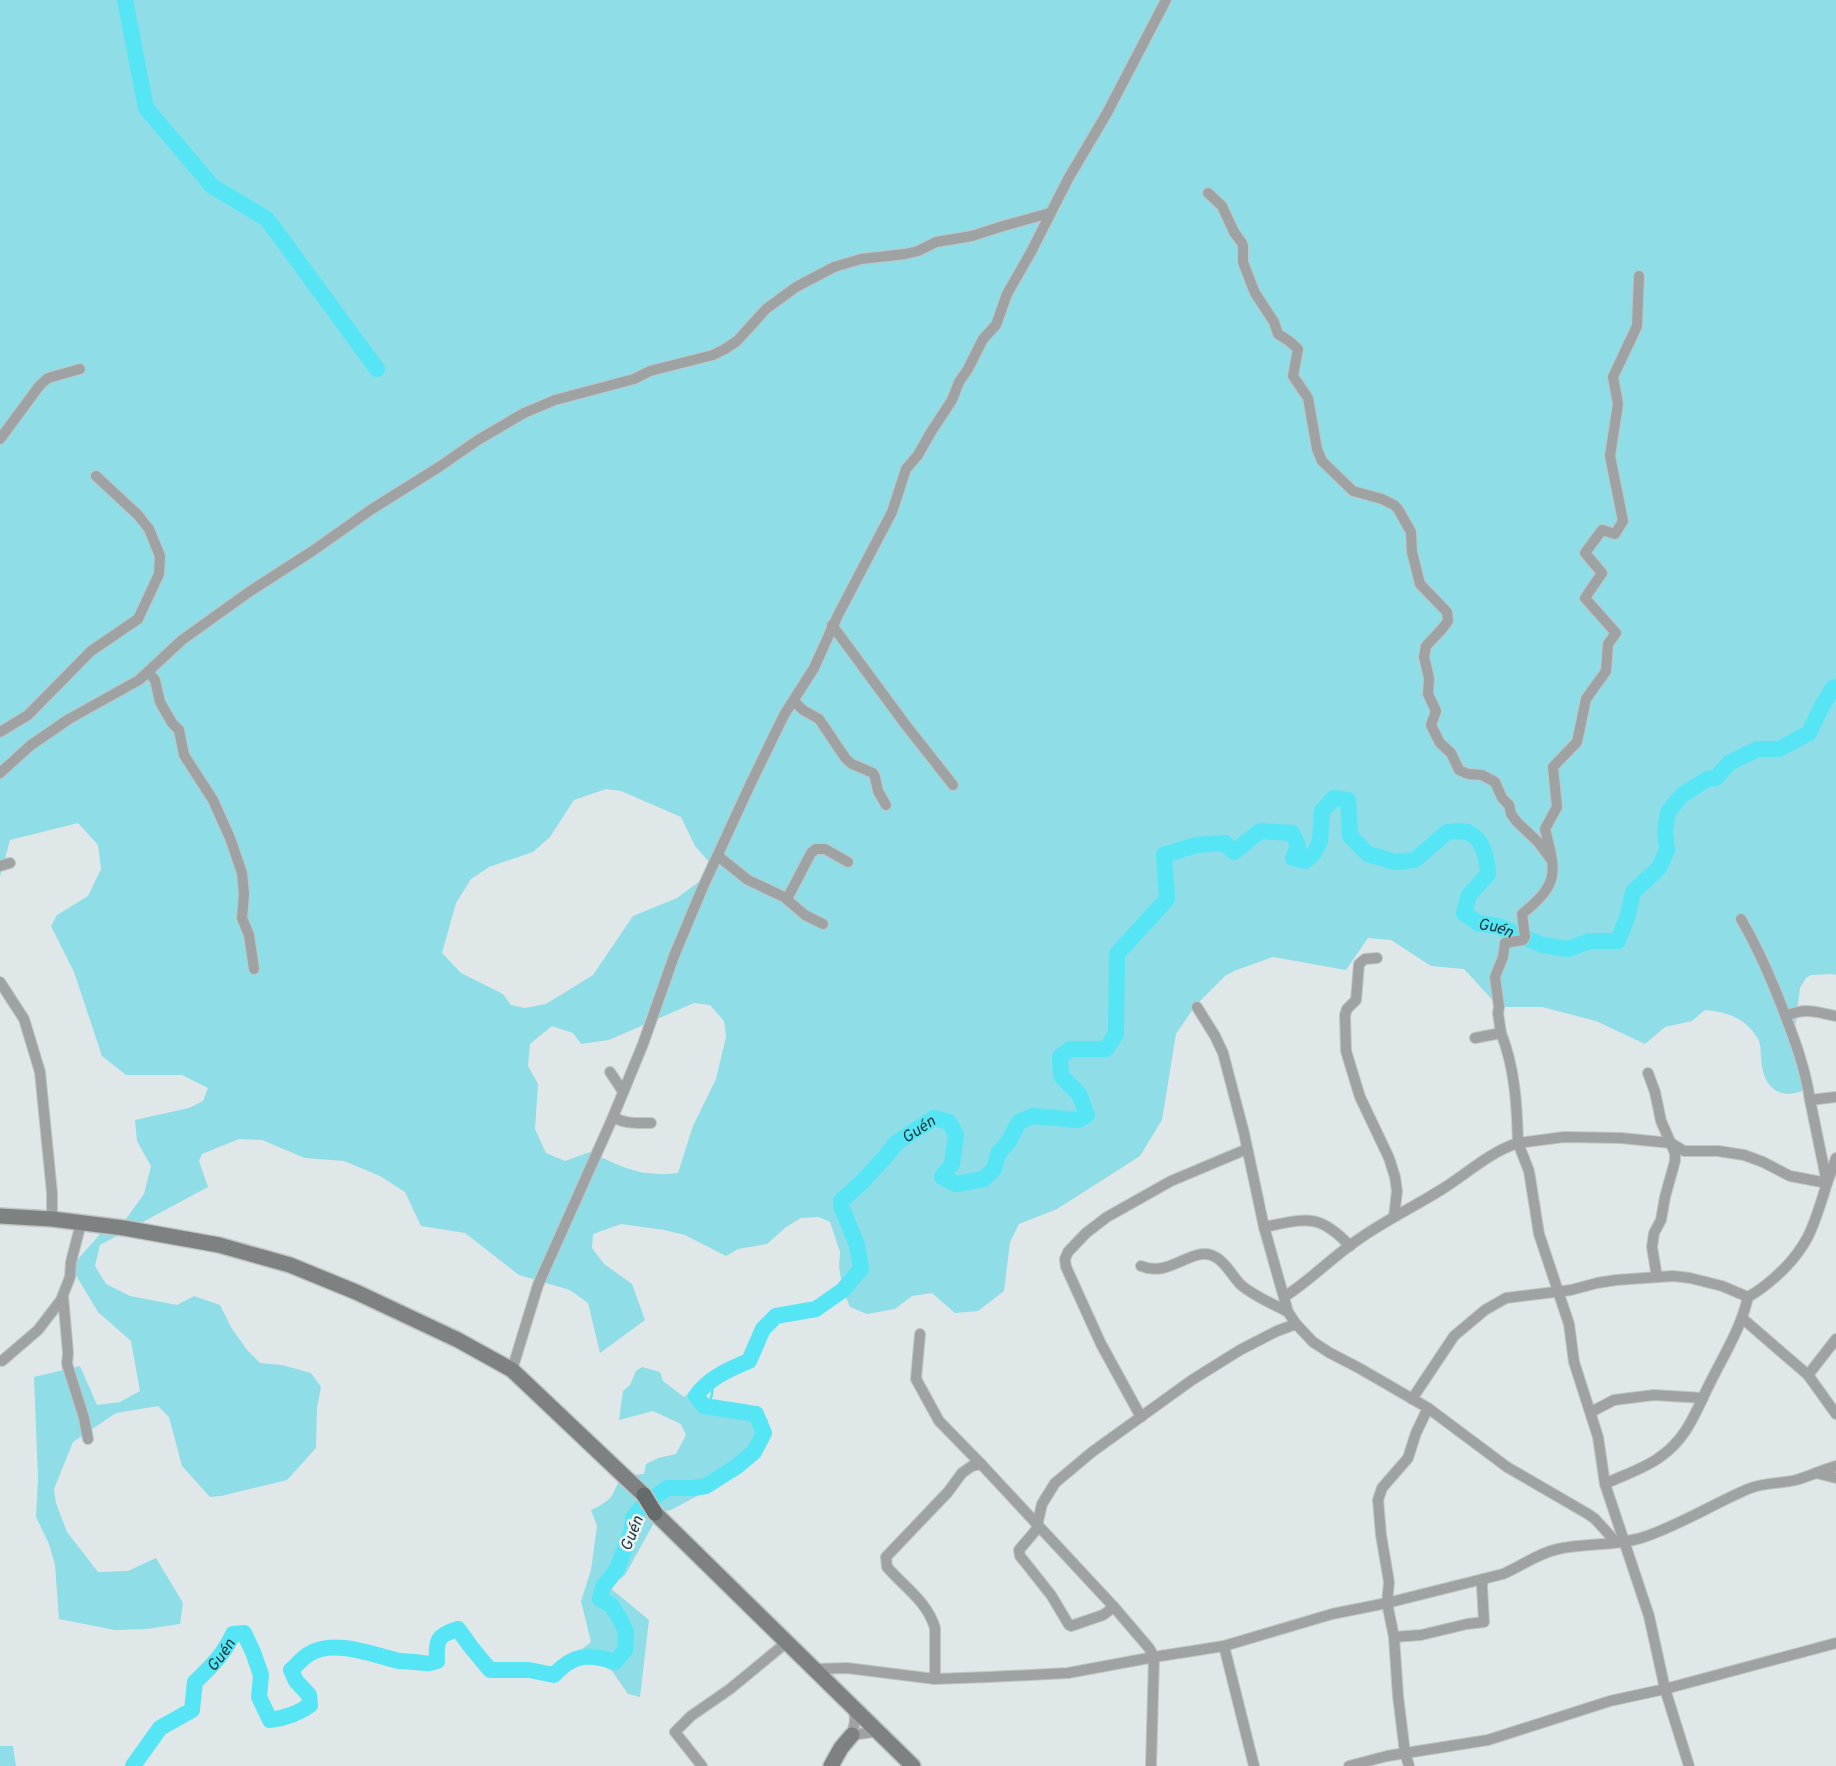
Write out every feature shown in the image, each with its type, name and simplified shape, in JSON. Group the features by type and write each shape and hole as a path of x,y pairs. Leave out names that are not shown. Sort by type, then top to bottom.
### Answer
{"main road":[{"path":"0,1216 52,1219 124,1228 219,1245 290,1265 356,1292 441,1332 512,1370 644,1495 655,1513 913,1766"},
{"path":"831,1766 841,1748 852,1735"}],"street":[{"path":"512,1370 538,1285 644,1044 674,956 762,759 814,668 832,625 892,512 906,469 918,455 952,400 959,382 968,369 983,339 996,325 1007,294 1031,252 1068,178 1108,113 1166,0"},
{"path":"1208,193 1222,206 1234,232 1242,243 1243,262 1255,294 1274,322 1278,334 1298,349 1293,376 1308,398 1317,449 1322,461 1353,491 1382,499 1398,508 1411,532 1412,552 1420,584 1447,612 1448,621 1426,646 1424,657 1429,678 1428,694 1436,711 1430,726 1440,743 1451,752 1455,762 1463,772 1482,775 1495,782 1502,798 1509,805 1511,814 1538,842 1554,864"},
{"path":"0,773 31,745 90,706 132,685 182,640 242,596 478,440 524,413 554,400 634,379 650,371 713,355 737,340 766,309 796,287 834,267 861,259 918,251 936,242 972,236 1050,213"},
{"path":"1639,276 1637,326 1613,377 1618,404 1610,456 1623,522 1615,534 1602,530 1585,553 1602,573 1585,598 1616,633 1608,644 1606,671 1586,699 1577,742 1553,767 1557,807 1545,829 1554,864 1550,885 1532,906 1522,914 1525,937 1523,940 1506,943 1503,957 1494,977 1501,1033 1516,1093 1518,1143 1529,1171 1539,1234 1569,1324 1574,1362 1598,1437 1605,1484 1620,1542 1649,1616 1665,1689 1689,1766"},
{"path":"0,439 44,381 62,373 80,369"},
{"path":"0,732 28,715 91,651 138,619 159,574 160,556 150,528 96,476"},
{"path":"832,625 953,785"},
{"path":"148,672 155,680 160,702 172,723 179,730 184,755 213,800 230,838 242,873 242,918 249,935 254,969"},
{"path":"794,701 802,710 819,719 846,759 852,764 873,773 878,791 886,805"},
{"path":"787,899 813,850 825,849 848,862"},
{"path":"718,856 748,880 787,899 805,915 823,924"},
{"path":"1741,919 1766,964 1804,1065 1827,1183"},
{"path":"1378,958 1365,959 1359,964 1356,1000 1347,1009 1344,1028 1346,1051 1360,1097 1389,1158 1395,1177 1397,1191 1394,1216"},
{"path":"0,982 24,1019 40,1072 52,1193 52,1219"},
{"path":"1197,1007 1223,1053 1242,1124 1264,1227 1288,1312 1296,1324 1313,1342 1428,1408 1507,1467 1588,1514 1620,1542"},
{"path":"1786,1016 1799,1010 1836,1016"},
{"path":"1475,1038 1501,1033"},
{"path":"610,1072 622,1090 624,1090"},
{"path":"1648,1073 1655,1092 1661,1121 1675,1153 1675,1161 1665,1196 1661,1220 1654,1233 1652,1247 1658,1277"},
{"path":"1810,1100 1836,1097"},
{"path":"613,1117 620,1121 632,1123 651,1123"},
{"path":"1284,1297 1302,1286 1350,1246 1394,1216 1429,1198 1500,1150 1518,1143 1572,1137 1671,1143 1684,1151 1718,1151 1744,1154 1790,1176 1827,1183"},
{"path":"1141,1417 1101,1344 1066,1267 1065,1259 1068,1252 1086,1233 1107,1216 1208,1164 1247,1149"},
{"path":"1605,1484 1660,1458 1681,1438 1689,1427 1727,1352 1742,1318 1748,1297 1759,1291 1786,1269 1799,1254 1809,1236 1836,1158"},
{"path":"1264,1227 1303,1219 1320,1221 1336,1231 1350,1246"},
{"path":"2,1362 38,1330 48,1319 63,1296 70,1277 71,1262 81,1223"},
{"path":"1141,1266 1153,1269 1161,1268 1196,1256 1211,1255 1219,1260 1241,1284 1255,1295 1288,1312"},
{"path":"1412,1399 1454,1336 1476,1316 1506,1298 1571,1290 1616,1280 1673,1276 1722,1286 1748,1297"},
{"path":"63,1296 68,1353 67,1364 84,1418 88,1439"},
{"path":"1742,1318 1808,1375 1836,1414"},
{"path":"1114,1607 1103,1615 1072,1626 1069,1625 1051,1595 1019,1554 1019,1550 1036,1530 1042,1504 1055,1484 1092,1452 1192,1380 1240,1350 1277,1331 1296,1324"},
{"path":"920,1334 916,1379 939,1421 1114,1607 1149,1648 1154,1657 1151,1766"},
{"path":"1808,1375 1836,1339"},
{"path":"1591,1412 1614,1400 1654,1395 1704,1398"},
{"path":"1409,1766 1398,1696 1394,1638 1388,1602 1389,1582 1378,1500 1382,1488 1408,1458 1416,1433 1428,1408"},
{"path":"935,1679 935,1628 933,1620 921,1602 887,1567 886,1557 942,1498 962,1473 972,1466 981,1464"},
{"path":"815,1669 847,1668 935,1679 1068,1673 1224,1646 1332,1614 1503,1574 1543,1553 1556,1549 1584,1544 1620,1542 1644,1537 1750,1488 1769,1483 1795,1480 1836,1466"},
{"path":"1815,1473 1836,1478"},
{"path":"1394,1638 1421,1635 1484,1622 1482,1586 1484,1579"},
{"path":"702,1766 675,1732 691,1716 730,1689 787,1642"},
{"path":"1349,1766 1406,1753 1488,1740 1610,1701 1665,1689 1836,1643"},
{"path":"1224,1646 1254,1766"},
{"path":"854,1708 856,1721 852,1735 874,1732 882,1736"}],"shaded area":[{"path":"0,0 1836,0 1836,975 1811,975 1806,978 1800,988 1795,1028 1807,1089 1791,1094 1772,1088 1764,1075 1758,1039 1742,1021 1721,1012 1705,1010 1692,1021 1665,1027 1645,1044 1596,1021 1542,1007 1499,1007 1464,969 1431,966 1391,940 1368,938 1346,970 1273,957 1225,976 1195,1006 1176,1034 1162,1120 1140,1156 1057,1209 1019,1224 1010,1242 1004,1291 978,1311 955,1313 932,1293 912,1296 895,1309 867,1314 850,1307 843,1290 839,1267 840,1252 830,1222 819,1217 801,1218 786,1227 767,1244 738,1249 726,1256 685,1235 621,1224 593,1234 592,1248 604,1264 632,1284 645,1320 600,1353 588,1303 570,1290 519,1275 465,1233 421,1226 405,1192 380,1176 344,1161 305,1158 262,1140 239,1139 202,1154 199,1161 208,1187 100,1245 95,1266 106,1284 130,1296 177,1305 194,1296 220,1305 232,1329 248,1351 260,1363 282,1365 311,1373 321,1387 317,1408 316,1448 287,1480 210,1497 182,1466 169,1417 158,1406 116,1413 73,1442 54,1489 56,1503 67,1532 98,1572 128,1571 156,1558 183,1603 180,1624 146,1629 115,1630 59,1619 55,1565 49,1544 36,1517 38,1478 34,1377 80,1366 97,1405 120,1402 140,1391 131,1341 98,1312 71,1267 102,1232 123,1223 144,1194 151,1166 137,1141 135,1120 189,1108 203,1101 208,1088 182,1075 126,1075 102,1056 74,972 51,926 57,915 88,896 101,869 98,845 78,823 10,840 0,877","holes":["606,789 621,791 681,817 695,846 710,863 700,881 677,898 633,916 593,975 546,1004 525,1008 511,1005 503,994 461,973 442,953 456,903 471,879 489,867 533,852 550,837 574,800","694,1003 710,1005 724,1021 726,1037 716,1079 693,1126 678,1173 653,1174 632,1170 590,1152 565,1161 546,1153 535,1129 538,1084 528,1066 530,1044 552,1026 573,1033 581,1044 609,1040"]},
{"path":"642,1367 660,1372 663,1381 684,1397 691,1391 714,1402 759,1410 768,1420 756,1435 752,1449 731,1478 671,1510 660,1512 625,1575 609,1587 649,1620 640,1697 628,1694 612,1671 576,1654 591,1642 581,1601 591,1570 597,1526 591,1510 611,1497 621,1476 644,1474 646,1464 658,1458 676,1454 686,1435 681,1424 653,1411 619,1420 623,1391 630,1385 636,1371"},
{"path":"0,1746 13,1746 16,1766 0,1766"}],"waterway":[{"path":"125,0 146,108 212,186 267,219 377,369"},
{"name":"Guén","path":"133,1766 160,1728 192,1710 195,1682 217,1660 233,1634 244,1633 253,1652 261,1675 259,1697 270,1720 291,1715 310,1705 309,1695 296,1681 291,1670 309,1654 329,1648 352,1649 400,1661 431,1663 437,1661 439,1639 458,1629 490,1670 529,1670 554,1675 568,1663 582,1657 597,1657 615,1662 625,1650 626,1632 611,1605 600,1599 603,1587 617,1569 632,1530 633,1518 642,1507 667,1488 706,1486 736,1467 754,1452 764,1433 756,1414 704,1406 696,1396 713,1379 749,1361 763,1329 776,1316 816,1309 843,1290 861,1269 857,1245 841,1206 841,1201 862,1182 896,1143 934,1118 949,1122 956,1135 952,1164 942,1177 956,1184 984,1179 994,1169 998,1154 1009,1141 1019,1122 1033,1116 1078,1120 1087,1115 1079,1094 1061,1076 1060,1057 1070,1049 1106,1049 1116,1034 1117,954 1167,899 1164,855 1196,845 1225,843 1234,852 1260,831 1292,833 1298,845 1293,858 1305,861 1314,853 1320,841 1322,811 1334,798 1348,800 1350,836 1368,854 1395,862 1415,860 1447,832 1465,831 1473,835 1484,850 1488,874 1469,895 1464,913 1478,923 1498,926 1542,945 1568,949 1590,941 1618,941 1628,915 1633,892 1659,868 1667,850 1665,831 1668,812 1682,795 1707,779 1716,778 1729,763 1758,749 1779,749 1809,733 1822,706 1833,688 1836,687"},
{"path":"704,1406 712,1395 712,1381"}]}
